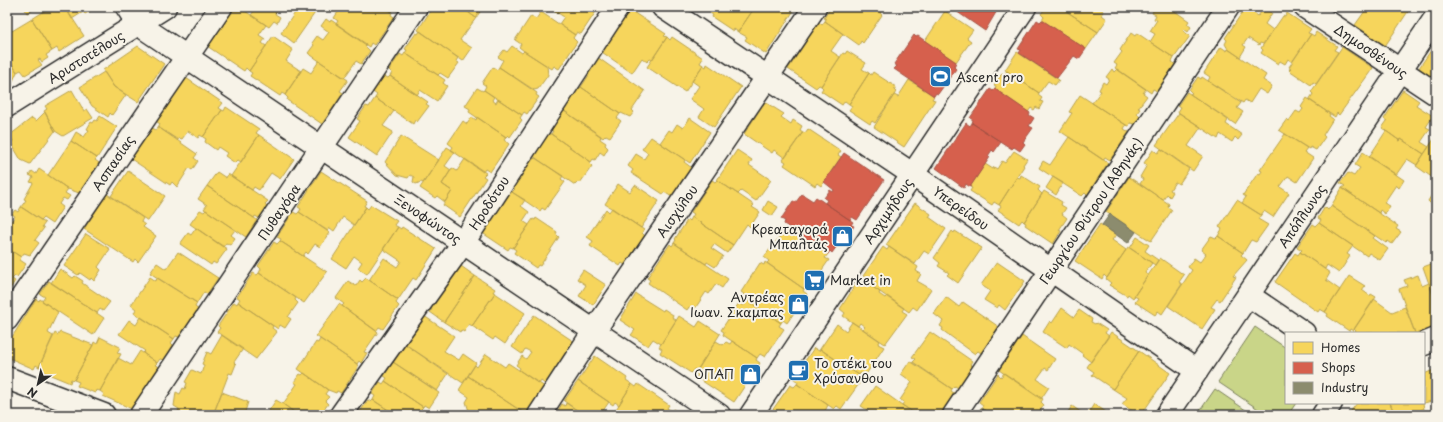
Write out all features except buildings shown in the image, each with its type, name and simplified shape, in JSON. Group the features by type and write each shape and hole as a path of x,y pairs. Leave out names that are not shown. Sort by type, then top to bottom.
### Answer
{"street":[{"name":"Αριστοτέλους","path":"7,106 132,16 165,7"},
{"name":"Ασπασίας","path":"7,319 221,7"},
{"name":"Πυθαγόρα","path":"141,415 416,7"},
{"name":"Ηροδότου","path":"341,415 463,242 618,7"},
{"name":"Υπερείδου","path":"663,7 912,174 1197,371"},
{"name":"Αισχύλου","path":"539,415 594,331 769,77 815,7"},
{"name":"Αρχιμήδους","path":"751,415 1025,7"},
{"name":"Γεωργίου Φύτρου (Αθηνάς)","path":"954,415 1228,7"},
{"name":"Δημοσθένους","path":"1305,7 1436,94"},
{"name":"Ξενοφώντος","path":"132,16 186,56 719,415"},
{"name":"Απόλλωνος","path":"1167,415 1436,17"},
{"path":"1248,295 1303,332"},
{"path":"1425,344 1436,339"},
{"path":"7,378 104,415"},
{"path":"1323,415 1330,404"}],"green space":[{"path":"1255,327 1285,347 1285,404 1295,404 1288,415 1267,415 1218,382"},
{"path":"1215,389 1253,415 1197,415"}],"place":[{"name":"Ascent pro","path":"941,77"},
{"name":"Κρεαταγορά Μπαλτάς","path":"843,236"},
{"name":"Market in","path":"814,280"},
{"name":"Αντρέας Ιωαν. Σκαμπας","path":"799,304"},
{"name":"Το στέκι του Χρύσανθου","path":"799,370"},
{"name":"ΟΠΑΠ","path":"750,374"}]}
